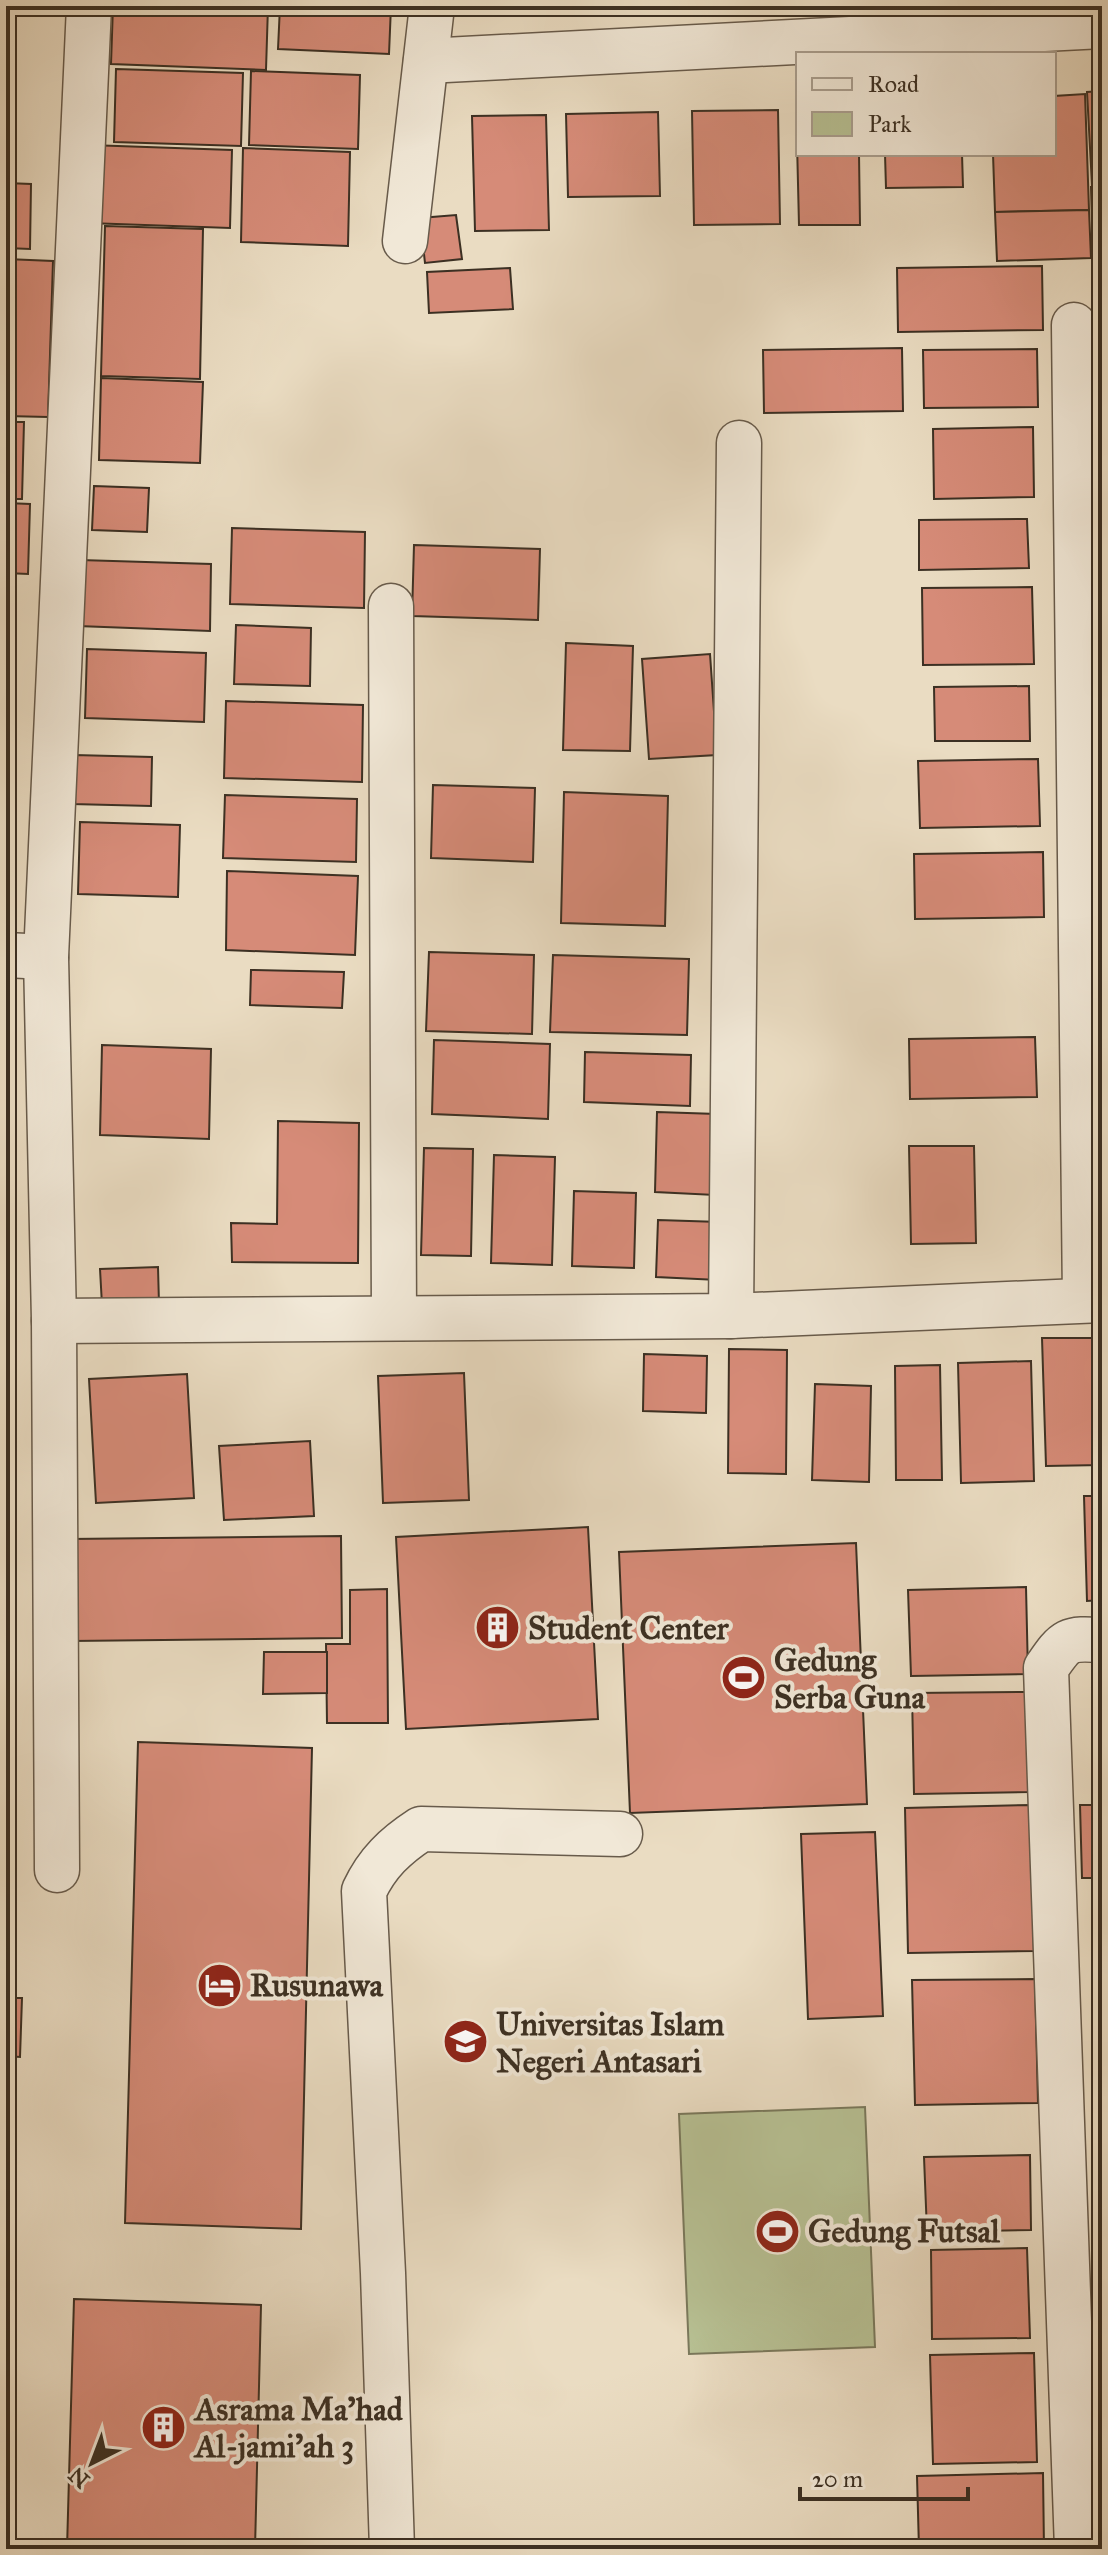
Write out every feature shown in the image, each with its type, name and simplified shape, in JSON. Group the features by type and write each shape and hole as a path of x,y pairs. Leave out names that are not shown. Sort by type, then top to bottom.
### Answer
{"street":[{"path":"57,1870 54,1321 26,956 89,6"},
{"path":"405,241 432,6"},
{"path":"426,61 1102,26"},
{"path":"54,1321 731,1316 1094,1300 1074,325"},
{"path":"731,1316 739,443"},
{"path":"391,606 394,1318"},
{"path":"1077,2549 1046,1668 1063,1644 1080,1639 1102,1640"},
{"path":"392,2549 383,2273 364,1891 373,1871 396,1846 421,1829 620,1834"}],"green space":[{"name":"Gedung Futsal","path":"865,2107 875,2347 689,2354 679,2114"}],"building":[{"path":"113,6 268,6 266,70 111,64"},
{"path":"280,6 391,6 389,54 278,49"},
{"path":"116,69 243,73 241,146 114,142"},
{"path":"251,71 360,75 358,149 249,145"},
{"path":"1102,91 1102,184 1092,185 1087,92"},
{"path":"1085,94 1089,210 995,212 993,156 1056,156 1056,96"},
{"path":"778,110 780,224 694,225 692,111"},
{"path":"658,112 660,196 568,197 566,114"},
{"path":"546,115 549,230 475,231 472,116"},
{"path":"89,145 232,150 230,228 88,223"},
{"path":"243,148 350,152 348,246 241,242"},
{"path":"797,156 859,156 860,225 799,225"},
{"path":"885,156 962,156 963,187 886,188"},
{"path":"6,183 31,184 30,249 6,248"},
{"path":"1091,187 1102,187 1102,252 1093,252"},
{"path":"1089,210 1091,258 997,261 995,212"},
{"path":"456,215 462,259 425,263 420,218"},
{"path":"105,226 203,229 200,379 101,376"},
{"path":"6,259 53,261 48,417 6,416"},
{"path":"1042,266 1043,330 898,332 897,268"},
{"path":"510,268 513,309 429,313 427,272"},
{"path":"902,348 903,411 764,413 763,350"},
{"path":"1037,349 1038,407 924,408 923,350"},
{"path":"101,378 203,382 200,463 99,460"},
{"path":"6,422 24,422 22,499 6,499"},
{"path":"1033,427 1034,497 934,499 933,429"},
{"path":"94,486 149,488 147,532 92,530"},
{"path":"6,503 30,504 28,574 6,573"},
{"path":"1027,519 1029,568 919,570 919,520"},
{"path":"232,528 365,532 364,608 230,604"},
{"path":"414,545 540,549 538,620 412,616"},
{"path":"80,560 211,564 210,631 78,626"},
{"path":"6,578 16,579 14,658 6,657"},
{"path":"1032,587 1034,664 923,665 922,588"},
{"path":"236,625 311,628 310,686 234,684"},
{"path":"566,643 633,646 630,751 563,750"},
{"path":"87,649 206,653 204,722 85,718"},
{"path":"710,654 717,755 649,759 642,659"},
{"path":"1029,686 1030,741 935,741 934,687"},
{"path":"226,701 363,705 362,782 224,778"},
{"path":"74,755 152,757 151,806 72,804"},
{"path":"1038,759 1040,826 920,828 918,761"},
{"path":"433,785 535,788 533,862 431,858"},
{"path":"564,792 668,796 665,926 561,923"},
{"path":"225,795 357,799 356,862 223,858"},
{"path":"80,822 180,825 178,897 78,894"},
{"path":"1043,852 1044,917 915,919 914,854"},
{"path":"227,871 358,876 355,955 226,950"},
{"path":"429,952 534,955 532,1034 426,1031"},
{"path":"553,955 689,959 687,1035 550,1032"},
{"path":"251,970 344,972 342,1008 250,1005"},
{"path":"1035,1037 1037,1097 910,1099 909,1039"},
{"path":"434,1040 550,1044 548,1119 432,1114"},
{"path":"102,1045 211,1049 209,1139 100,1135"},
{"path":"585,1052 691,1055 690,1106 584,1102"},
{"path":"657,1112 717,1114 715,1195 655,1192"},
{"path":"278,1121 359,1123 358,1263 232,1262 231,1223 277,1224"},
{"path":"909,1146 974,1146 976,1243 911,1244"},
{"path":"424,1148 473,1149 471,1256 421,1255"},
{"path":"494,1155 555,1157 552,1265 491,1263"},
{"path":"574,1191 636,1193 634,1268 572,1266"},
{"path":"658,1220 720,1222 718,1280 656,1277"},
{"path":"158,1267 159,1304 102,1305 100,1269"},
{"path":"1042,1338 1102,1338 1102,1465 1046,1466"},
{"path":"729,1349 787,1350 786,1474 728,1473"},
{"path":"644,1354 707,1356 706,1413 643,1411"},
{"path":"1031,1361 1034,1481 961,1483 958,1363"},
{"path":"940,1365 942,1480 896,1480 895,1366"},
{"path":"464,1373 469,1500 383,1503 378,1376"},
{"path":"187,1374 194,1498 96,1503 89,1379"},
{"path":"815,1384 871,1386 869,1482 812,1480"},
{"path":"310,1441 314,1516 224,1520 219,1446"},
{"path":"1084,1496 1102,1496 1102,1600 1087,1601"},
{"name":"Student Center","path":"588,1527 598,1719 406,1729 396,1537"},
{"path":"341,1536 342,1638 71,1641 69,1539"},
{"name":"Gedung Serba Guna","path":"856,1543 867,1804 630,1813 619,1552"},
{"path":"1026,1587 1028,1674 911,1676 908,1590"},
{"path":"387,1589 388,1723 327,1723 326,1644 350,1644 350,1590"},
{"path":"264,1652 327,1652 327,1693 263,1694"},
{"path":"1092,1688 1102,1688 1102,1782 1095,1782"},
{"path":"1027,1692 1029,1792 914,1794 912,1693"},
{"name":"Rusunawa","path":"138,1742 312,1748 301,2229 125,2223"},
{"path":"1031,1805 1034,1951 908,1953 905,1808"},
{"path":"1080,1805 1102,1805 1102,1878 1082,1878"},
{"path":"875,1832 883,2016 808,2019 801,1834"},
{"path":"1093,1898 1102,1898 1102,1991 1096,1991"},
{"path":"1035,1979 1038,2103 915,2105 912,1980"},
{"path":"6,1998 22,1998 20,2057 6,2056"},
{"path":"1094,2020 1102,2020 1102,2054 1094,2054"},
{"path":"1030,2155 1031,2230 927,2232 924,2157"},
{"path":"1096,2162 1102,2162 1102,2254 1097,2254"},
{"path":"1027,2248 1030,2338 932,2339 931,2250"},
{"name":"Asrama Ma'had Al-jami'ah 3","path":"74,2299 261,2305 255,2549 67,2549"},
{"path":"1034,2353 1037,2462 933,2464 930,2355"},
{"path":"1043,2473 1044,2549 919,2549 917,2476"}],"place":[{"name":"Student Center","path":"497,1628"},
{"name":"Gedung Serba Guna","path":"743,1678"},
{"name":"Rusunawa","path":"219,1985"},
{"name":"Universitas Islam Negeri Antasari","path":"465,2042"},
{"name":"Gedung Futsal","path":"777,2231"},
{"name":"Asrama Ma'had Al-jami'ah 3","path":"164,2427"}]}
